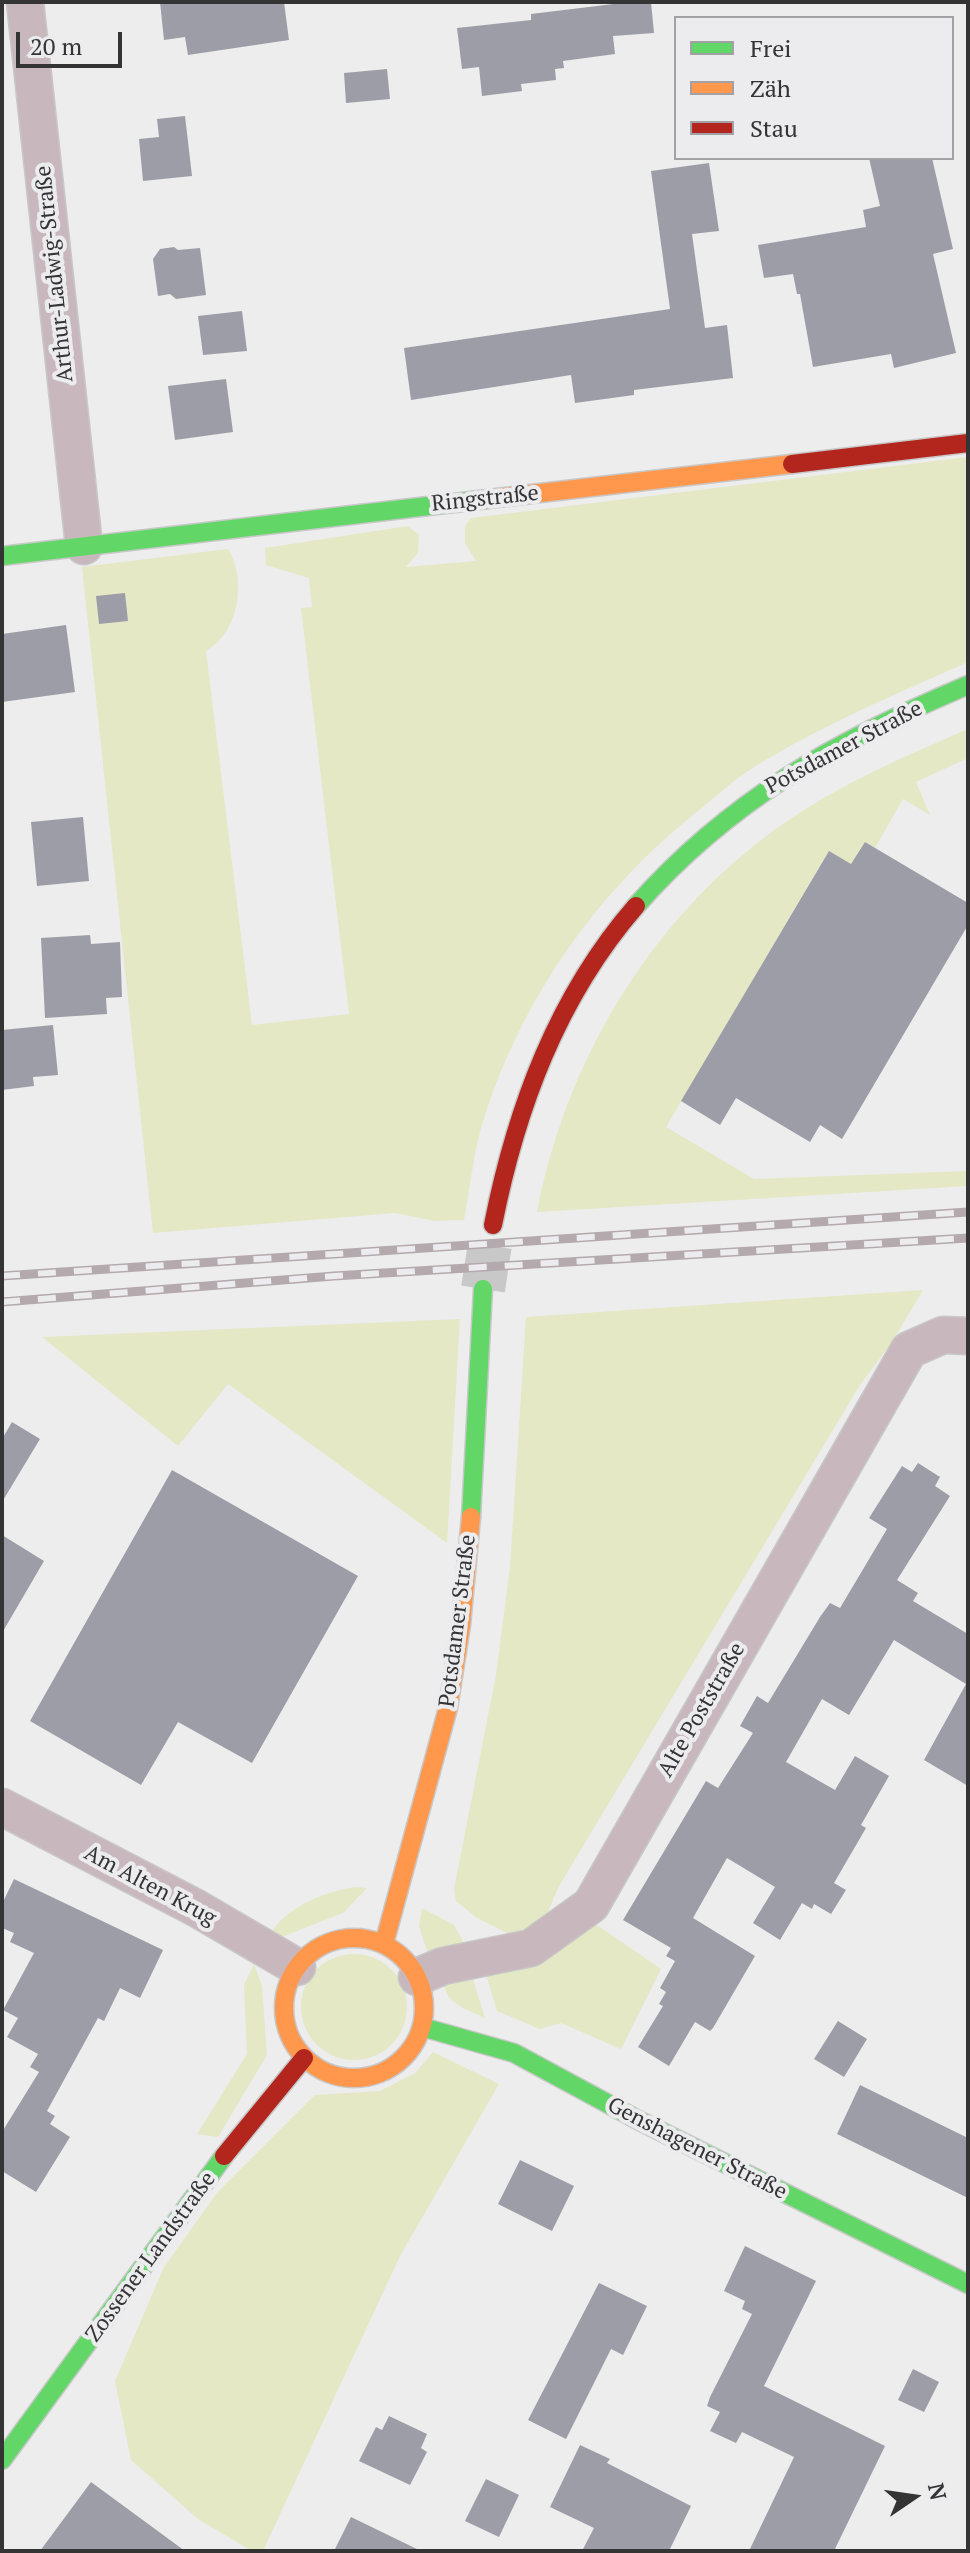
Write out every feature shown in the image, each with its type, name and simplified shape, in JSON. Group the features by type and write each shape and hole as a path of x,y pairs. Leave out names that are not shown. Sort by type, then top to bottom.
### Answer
{"main road":[{"name":"Ringstraße","path":"2,556 968,443"},
{"name":"Potsdamer Straße","path":"493,1225 508,1143 537,1066 570,997 612,934 661,877 720,822 772,783 836,746 968,685"},
{"name":"Potsdamer Straße","path":"384,1944 435,1772 455,1672 468,1551 483,1289"},
{"path":"360,1938 384,1944 406,1961 417,1977 425,2007 422,2027 406,2056 388,2070 367,2078 333,2075 304,2058 290,2038 284,2014 286,1989 297,1967 314,1950 336,1940 360,1938"},
{"name":"Genshagener Straße","path":"422,2027 514,2053 638,2120 968,2284"},
{"name":"Zossener Landstraße","path":"2,2460 230,2148 304,2058"}],"street":[{"name":"Arthur-Ladwig-Straße","path":"25,2 84,546"},
{"name":"Alte Poststraße","path":"417,1977 443,1966 531,1948 591,1905 909,1350 943,1335 968,1336"},
{"name":"Am Alten Krug","path":"2,1807 196,1908 297,1967"}],"green space":[{"path":"968,457 968,662 830,725 751,769 665,839 630,873 568,949 518,1033 482,1125 464,1220 435,1221 395,1213 153,1233 82,567 228,549 237,575 236,604 226,631 206,651 252,1025 349,1014 301,608 312,607 309,578 266,565 265,548 408,526 419,535 418,553 406,567 476,561 465,543 465,526 471,518"},
{"path":"968,729 968,758 916,782 930,815 903,799 875,848 865,842 851,864 828,852 666,1127 754,1179 968,1171 968,1186 537,1212 567,1106 589,1055 615,1006 645,960 680,917 718,877 784,823 834,792"},
{"path":"923,1290 892,1342 860,1385 559,1886 542,1926 519,1939 477,1918 456,1901 454,1889 496,1675 510,1567 526,1317"},
{"path":"460,1319 447,1543 228,1384 178,1446 42,1337"},
{"path":"356,1887 367,1888 343,1913 279,1938 270,1935 286,1916 307,1902"},
{"path":"422,1908 454,1925 466,1947 435,1953 427,1951 419,1926"},
{"path":"588,1919 661,1969 621,2049 561,2023 540,2029 497,2011 485,1971 533,1963 555,1954"},
{"path":"354,1954 374,1958 391,1970 403,1987 407,2007 403,2027 391,2044 374,2056 354,2060 334,2056 317,2044 305,2027 301,2007 305,1987 317,1970 334,1958"},
{"path":"254,1964 262,1986 267,2055 218,2137 197,2134 247,2054 244,1985"},
{"path":"471,1973 485,2018 458,2005 445,1989 445,1981"},
{"path":"433,2052 499,2084 400,2256 263,2551 252,2551 198,2519 131,2460 115,2381 164,2267 217,2193 315,2095 380,2091 415,2073"}],"building":[{"path":"160,2 284,2 289,40 188,55 185,37 164,40"},
{"path":"651,2 654,33 613,36 615,54 563,61 564,68 555,69 556,80 521,84 522,91 482,96 479,67 462,69 457,28 531,20 531,14"},
{"path":"387,69 390,99 346,103 344,73"},
{"path":"185,116 192,176 143,181 139,139 159,137 157,119"},
{"path":"869,160 932,160 953,249 933,254 956,353 894,368 891,354 813,367 800,294 797,294 793,274 764,278 758,245 866,227 863,210 880,206"},
{"path":"709,163 719,231 692,234 705,328 727,325 733,378 634,390 634,395 575,403 571,375 411,400 404,348 670,309 651,171"},
{"path":"174,247 178,250 200,248 206,295 176,299 170,294 158,296 153,259 160,249"},
{"path":"242,311 247,351 203,355 198,316"},
{"path":"226,379 233,432 175,440 168,386"},
{"path":"125,593 128,621 99,624 96,596"},
{"path":"66,625 75,692 2,702 2,634"},
{"path":"83,817 89,881 37,886 31,822"},
{"path":"865,842 968,903 968,925 842,1139 820,1125 810,1142 736,1098 720,1125 681,1101 829,851 851,864"},
{"path":"90,935 91,944 120,942 122,997 106,998 107,1014 45,1018 41,938"},
{"path":"53,1025 58,1075 33,1077 34,1086 2,1090 2,1030"},
{"path":"12,1422 40,1439 2,1502 2,1439"},
{"path":"918,1463 940,1477 935,1486 950,1496 897,1580 918,1593 913,1601 968,1634 968,1786 924,1760 966,1684 894,1640 849,1715 822,1699 786,1762 835,1790 855,1756 889,1776 861,1825 866,1828 834,1883 846,1890 831,1914 814,1904 812,1909 802,1903 780,1940 753,1923 775,1887 727,1858 693,1918 755,1956 713,2028 710,2031 695,2022 669,2066 638,2047 663,2006 659,2004 666,1992 660,1988 675,1961 666,1956 671,1948 623,1920 706,1781 718,1788 753,1733 740,1726 757,1696 768,1703 830,1603 840,1608 887,1529 869,1518 902,1466 912,1472"},
{"path":"172,1470 358,1576 252,1763 178,1722 141,1785 30,1721"},
{"path":"2,1535 44,1561 2,1633"},
{"path":"14,1879 163,1950 140,1998 120,1988 104,2021 98,2018 47,2111 55,2116 50,2124 70,2137 36,2192 2,2171 2,2132 39,2072 30,2067 38,2054 7,2037 18,2018 3,2010 34,1953 10,1942 14,1933 2,1928 2,1904"},
{"path":"838,2021 867,2039 844,2077 814,2059"},
{"path":"860,2085 968,2138 968,2198 837,2134"},
{"path":"520,2160 574,2186 552,2231 498,2204"},
{"path":"745,2246 816,2281 764,2386 885,2446 834,2551 749,2551 794,2457 742,2432 736,2443 710,2431 720,2412 707,2406 710,2397 752,2314 742,2309 745,2301 724,2291"},
{"path":"599,2283 647,2306 623,2355 611,2349 566,2439 528,2420"},
{"path":"913,2369 939,2382 924,2412 898,2400"},
{"path":"389,2416 427,2434 421,2448 427,2452 410,2485 359,2461 376,2427 382,2430"},
{"path":"580,2445 610,2459 607,2463 691,2506 669,2551 582,2551 594,2528 550,2507"},
{"path":"486,2479 519,2495 499,2537 465,2521"},
{"path":"91,2482 185,2551 40,2551"},
{"path":"351,2517 421,2551 334,2551"}],"tunnel":[{"path":"483,1289 493,1225"}],"railway":[{"path":"2,1276 968,1212"},
{"path":"2,1302 334,1276 968,1238"}],"traffic: fast":[{"path":"2,556 488,499"},
{"path":"636,906 709,834 788,776 874,728 968,685"},
{"path":"471,1517 483,1289"},
{"path":"422,2027 514,2053 638,2120 968,2284"},
{"path":"2,2460 224,2156"}],"traffic: slow":[{"path":"488,499 792,464"},
{"path":"384,1944 448,1708 461,1625 471,1517"},
{"path":"354,1938 381,1943 404,1958 419,1981 424,2008 419,2035 404,2058 381,2073 354,2078 327,2073 304,2058 289,2035 284,2008 289,1981 304,1958 327,1943 354,1938"}],"traffic: jam":[{"path":"792,464 968,443"},
{"path":"493,1225 514,1139 544,1056 584,978 636,906"},
{"path":"224,2156 304,2058"}]}
